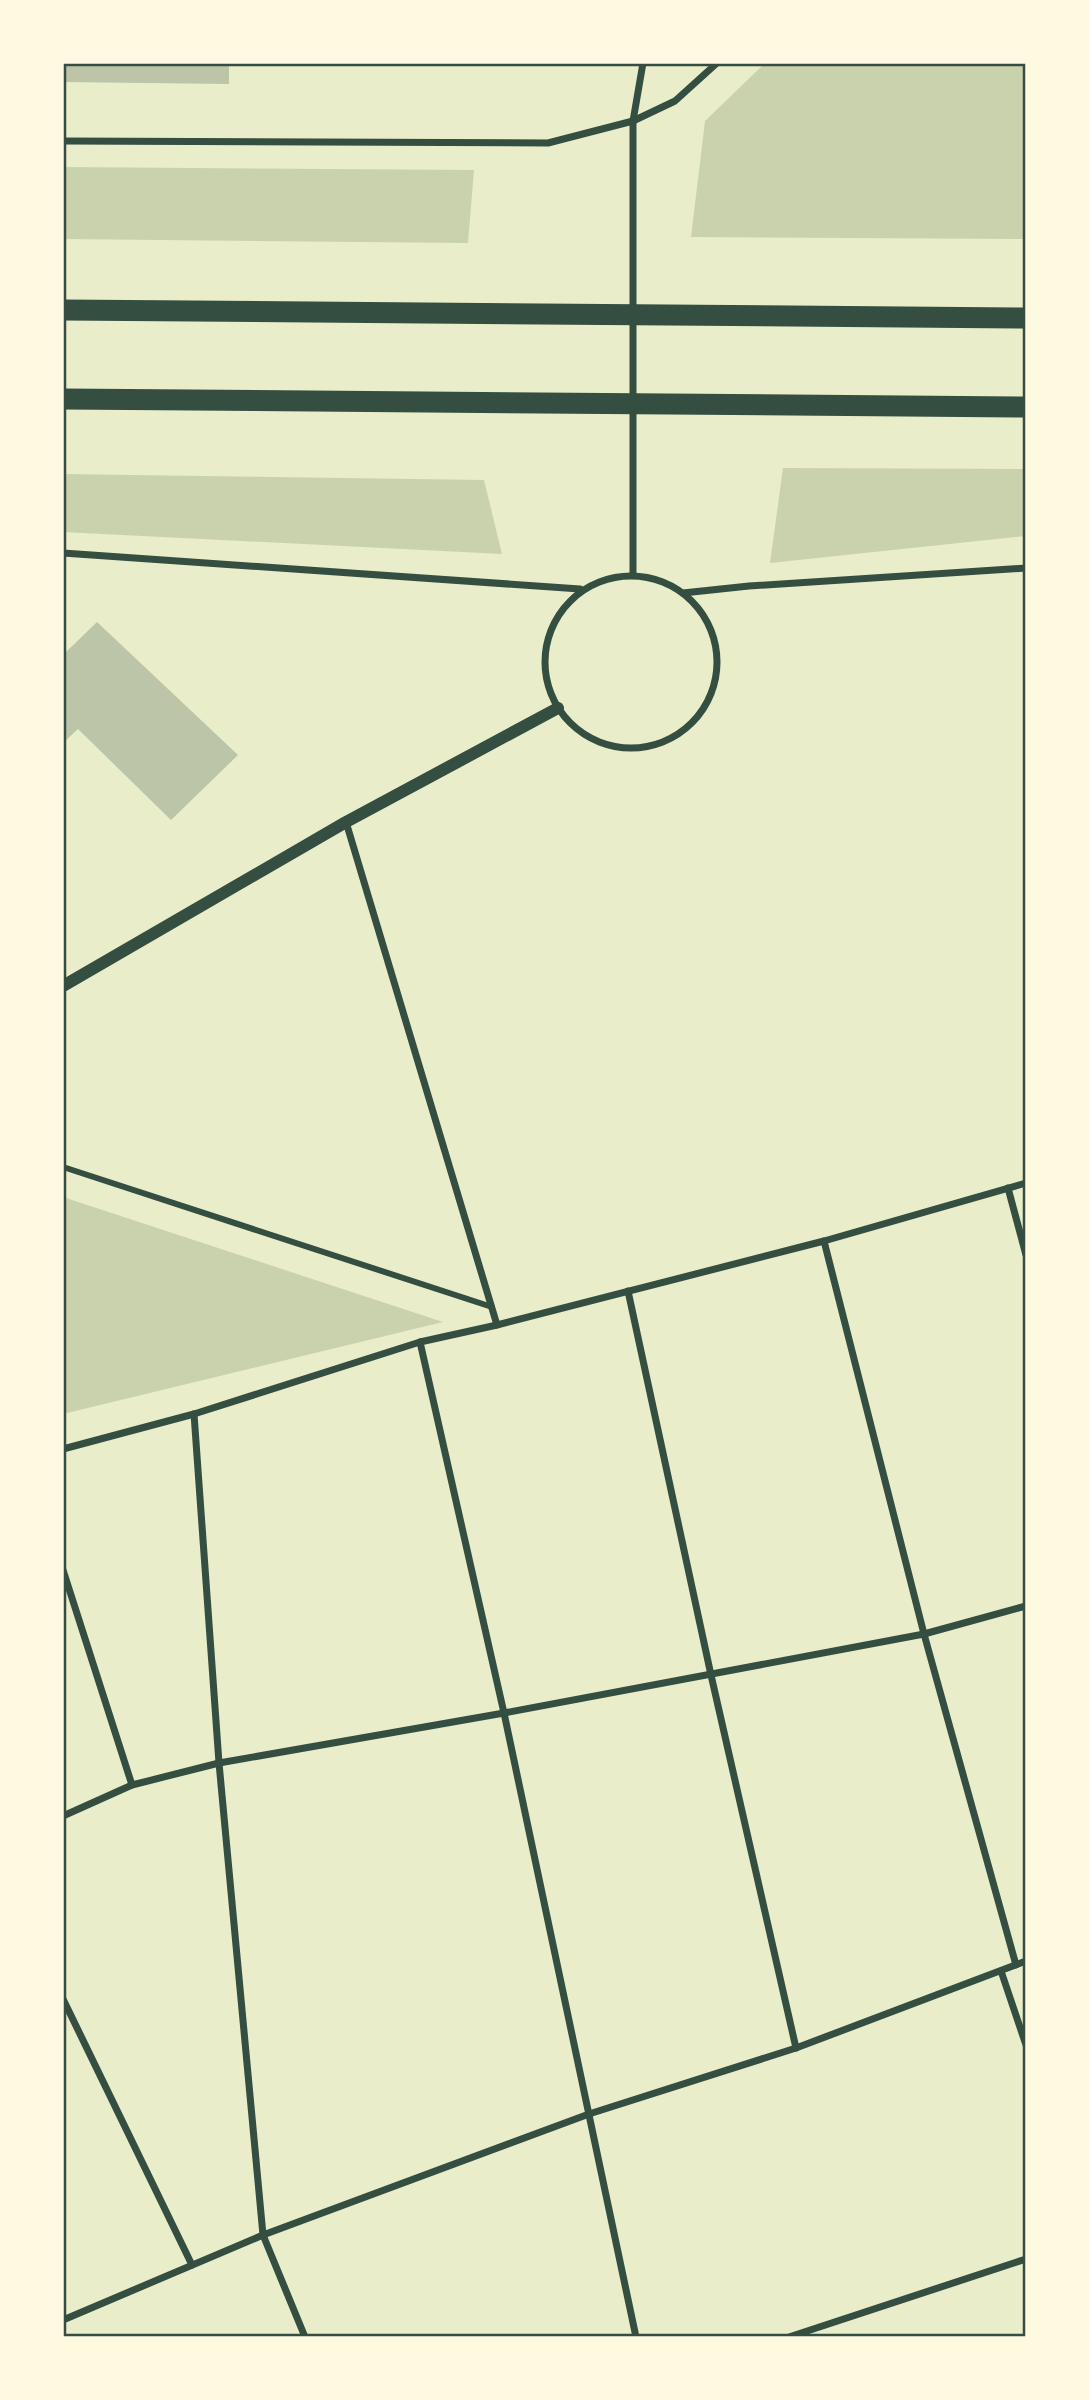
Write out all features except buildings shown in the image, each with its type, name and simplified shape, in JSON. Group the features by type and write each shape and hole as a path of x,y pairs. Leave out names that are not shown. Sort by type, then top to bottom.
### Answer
{"highway":[{"path":"63,310 1026,318"},
{"path":"63,399 1026,407"}],"street":[{"path":"633,575 633,121 643,63"},
{"path":"63,141 548,143 633,121 675,101 717,63"},
{"path":"63,553 580,589 611,577 633,575 659,580 683,593 702,612 714,637 717,664 712,692 699,716 678,734 654,745 626,748 600,743 576,729 558,708 547,681 545,651 554,622 580,589"},
{"path":"683,593 749,586 1026,568"},
{"path":"63,986 346,822 558,708"},
{"path":"346,822 497,1325"},
{"path":"63,1167 492,1307"},
{"path":"63,1449 194,1414 420,1342 497,1325 824,1241 1026,1183"},
{"path":"1009,1188 1026,1255"},
{"path":"824,1241 924,1634 1016,1965"},
{"path":"628,1291 711,1675 796,2048"},
{"path":"420,1342 504,1713 636,2337"},
{"path":"194,1414 219,1763 263,2235 305,2337"},
{"path":"63,1570 132,1785"},
{"path":"63,1816 132,1785 219,1763 504,1713 924,1634 1026,1606"},
{"path":"63,2319 263,2235 589,2113 796,2048 1026,1961"},
{"path":"1001,1971 1026,2045"},
{"path":"63,1999 192,2265"},
{"path":"789,2337 1026,2259"}],"green space":[{"path":"765,63 1026,63 1026,239 691,237 705,121"},
{"path":"63,167 474,170 468,243 63,239"},
{"path":"783,468 1026,469 1026,536 770,563"},
{"path":"63,474 484,480 502,554 63,532"},
{"path":"63,1197 443,1322 63,1414"}]}
